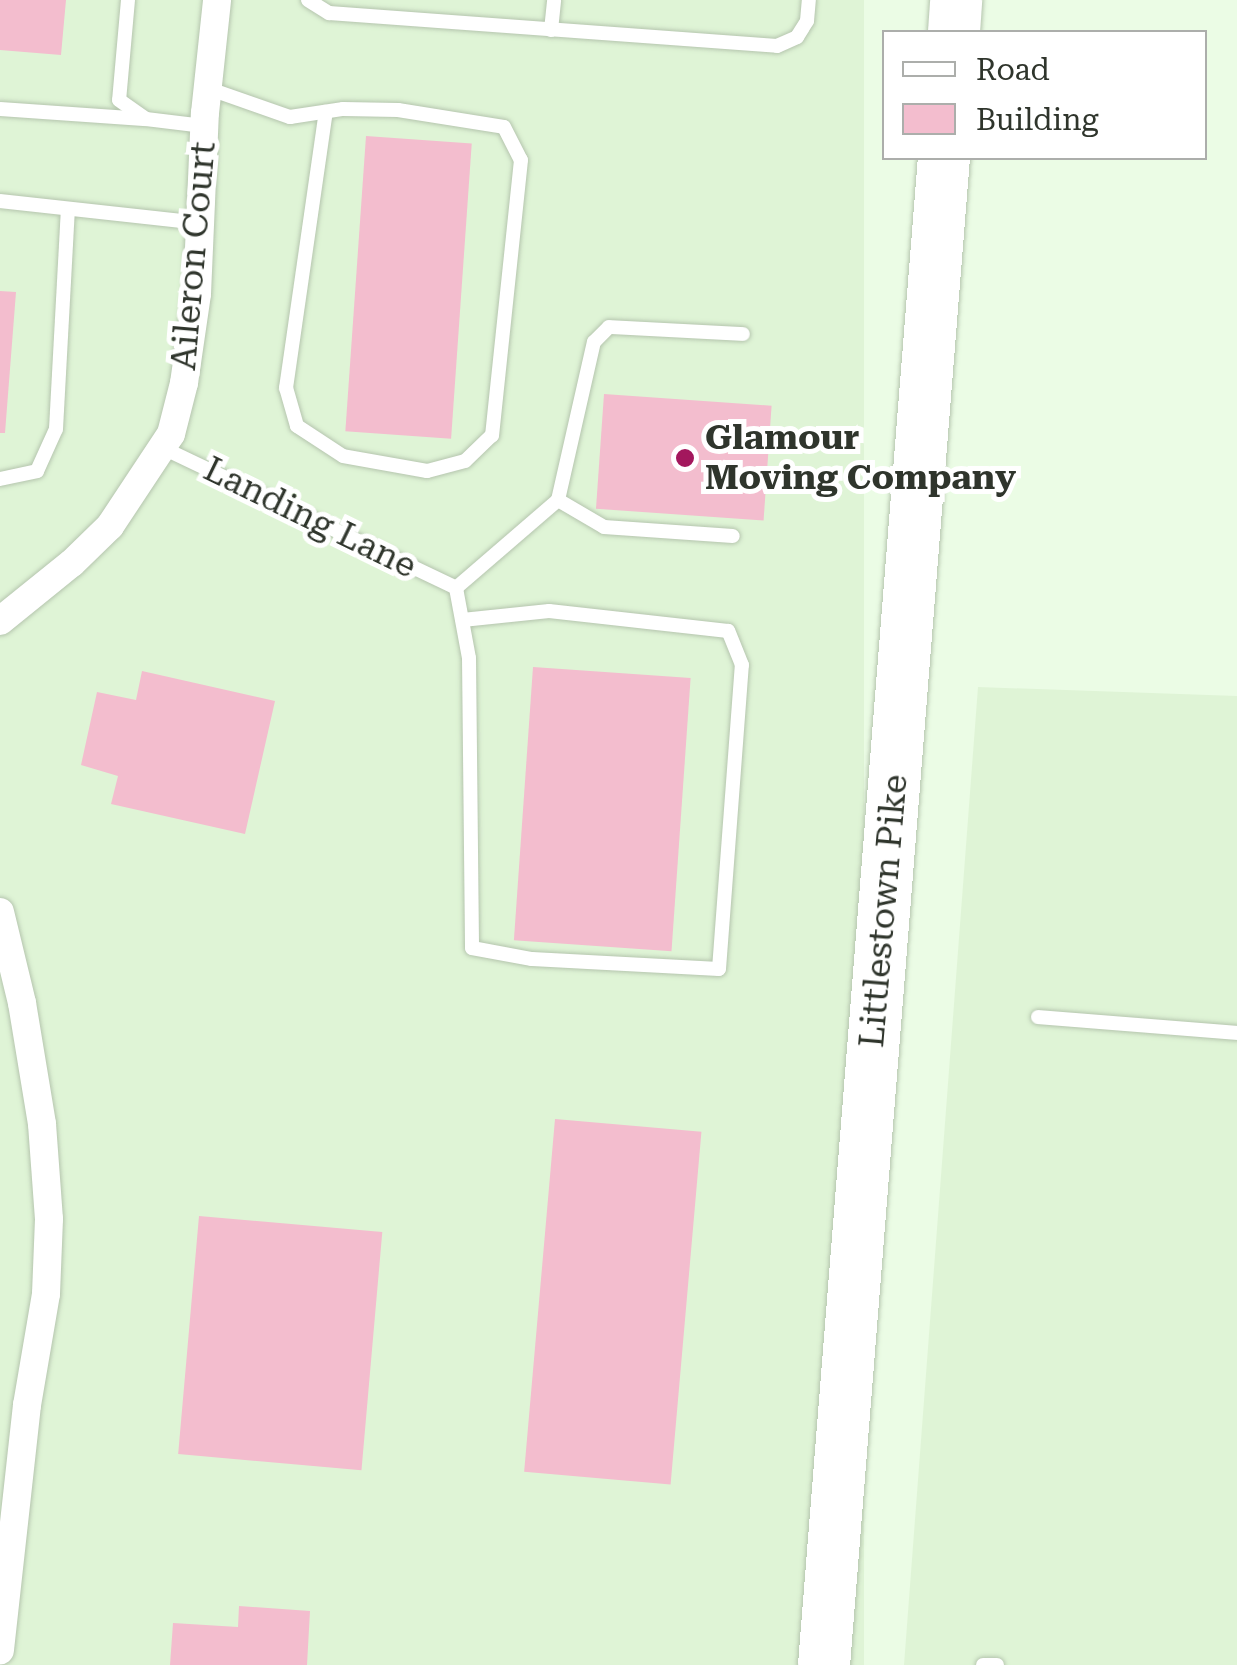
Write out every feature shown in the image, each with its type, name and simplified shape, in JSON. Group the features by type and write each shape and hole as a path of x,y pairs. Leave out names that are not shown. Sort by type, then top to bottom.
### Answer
{"highway":[{"path":"954,30 956,0"},
{"name":"Littlestown Pike","path":"824,1665 944,160"}],"street":[{"name":"Aileron Court","path":"0,621 72,563 110,526 163,448 184,382 197,294 204,126 217,0"},
{"path":"0,912 25,1020 42,1124 49,1219 46,1294 27,1405 0,1651"}],"lane":[{"path":"128,0 119,100 146,120"},
{"path":"308,0 329,13 777,46 797,37 807,20 808,0"},
{"path":"552,30 554,0"},
{"path":"207,88 290,118 326,112 398,110 504,127 521,160 492,435 465,462 427,472 342,456 297,426 286,388 326,112"},
{"path":"0,109 204,126"},
{"path":"0,202 200,223"},
{"path":"0,479 37,471 56,429 68,209"},
{"path":"462,620 549,611 728,631 742,665 719,970 532,959 472,948 469,658 456,588 558,500 594,342 610,327 744,334"},
{"name":"Landing Lane","path":"163,448 456,588"},
{"path":"558,500 604,526 734,536"},
{"path":"1038,1016 1237,1033"},
{"path":"983,1665 997,1665"}],"shaded area":[{"path":"0,0 864,0 864,1665 0,1665"},
{"path":"978,687 1237,696 1237,1665 904,1665"}],"building":[{"path":"0,0 66,0 61,55 0,50"},
{"path":"366,136 472,143 451,439 345,431"},
{"path":"0,291 16,292 5,433 0,433"},
{"name":"Glamour Moving Company","path":"604,394 772,406 764,520 596,509"},
{"path":"533,667 691,678 672,951 514,940"},
{"path":"142,671 275,701 245,834 111,804 118,776 81,765 97,692 136,700"},
{"path":"555,1119 701,1132 671,1484 524,1472"},
{"path":"199,1216 382,1232 361,1470 178,1454"},
{"path":"239,1606 310,1611 307,1665 170,1665 173,1623 238,1627"}],"place":[{"name":"Glamour Moving Company","path":"685,458"}]}
